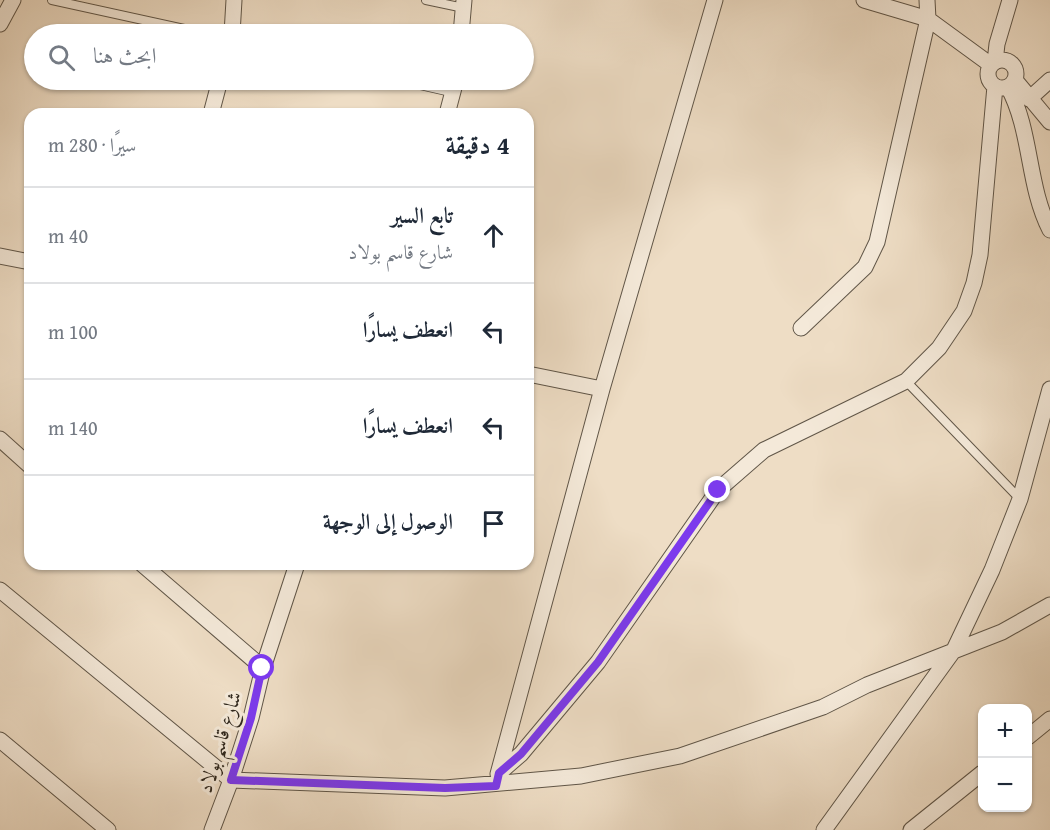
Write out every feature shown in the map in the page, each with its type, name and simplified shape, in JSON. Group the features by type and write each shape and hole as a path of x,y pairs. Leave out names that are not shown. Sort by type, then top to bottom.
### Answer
{"street":[{"path":"0,24 13,0"},
{"path":"233,24 234,0"},
{"path":"497,779 602,389 715,0"},
{"path":"864,0 928,19 993,64"},
{"path":"801,328 865,267 877,242 928,19 927,0"},
{"path":"1010,0 993,64 988,74 1032,102 1050,122"},
{"path":"462,24 464,4"},
{"path":"497,779 521,754 598,662 718,490 734,474 764,450 906,381 939,348 964,311 974,284 1006,84 1016,71 1012,63 1004,60 993,64"},
{"path":"1032,102 1050,80"},
{"path":"1006,84 1023,119 1033,178 1042,215 1050,230"},
{"path":"213,108 217,90"},
{"path":"449,108 454,90"},
{"path":"1032,102 1050,105"},
{"path":"0,256 24,261"},
{"path":"534,375 602,389"},
{"path":"824,830 954,650 992,570 1020,499 1050,389"},
{"path":"0,439 24,461"},
{"path":"149,570 262,668"},
{"name":"شارع قاسم بولاد","path":"213,830 251,718 262,668 295,570"},
{"path":"0,590 231,780 445,788 497,779 581,776 680,756 823,707 867,685 1002,632 1050,605"},
{"path":"1032,734 1050,719"},
{"path":"0,740 108,830"},
{"path":"911,830 978,776"}],"lane":[{"path":"52,0 161,24"},
{"path":"426,0 464,4"},
{"path":"906,381 1020,499"}],"route":[{"path":"262,668 251,718 231,780 445,788 496,786 499,773 521,754 598,662 718,490"}]}
